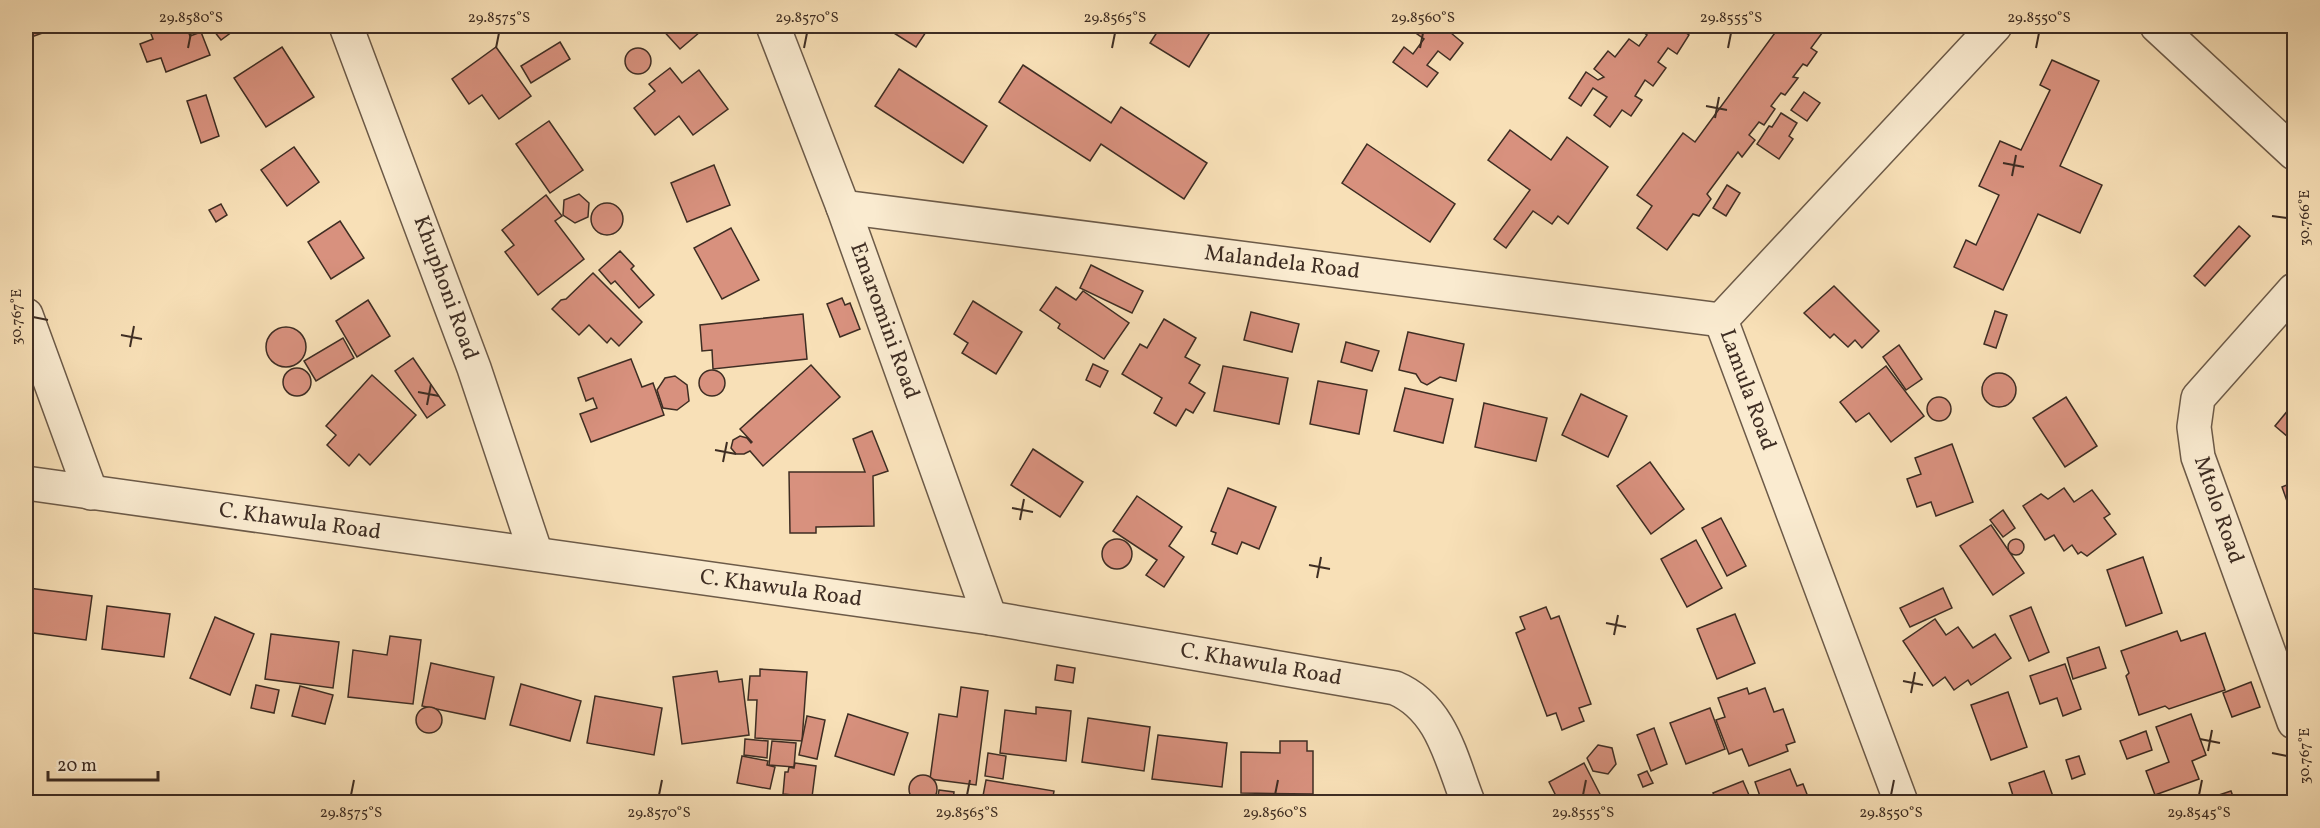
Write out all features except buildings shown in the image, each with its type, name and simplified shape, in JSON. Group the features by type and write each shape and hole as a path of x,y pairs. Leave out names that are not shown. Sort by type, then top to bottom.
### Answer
{"street":[{"name":"Khuphoni Road","path":"346,26 474,368 536,554"},
{"name":"Emaromini Road","path":"773,26 843,207 990,618"},
{"name":"Lamula Road","path":"1901,802 1721,320 1995,26"},
{"path":"2157,26 2295,153"},
{"name":"Malandela Road","path":"843,207 1721,320"},
{"name":"Mtolo Road","path":"2295,290 2198,398 2194,427 2198,457 2295,722"},
{"path":"26,315 91,494"},
{"name":"C. Khawula Road","path":"26,483 91,494 990,618 1395,688 1410,694 1425,707 1438,727 1468,802"}]}
